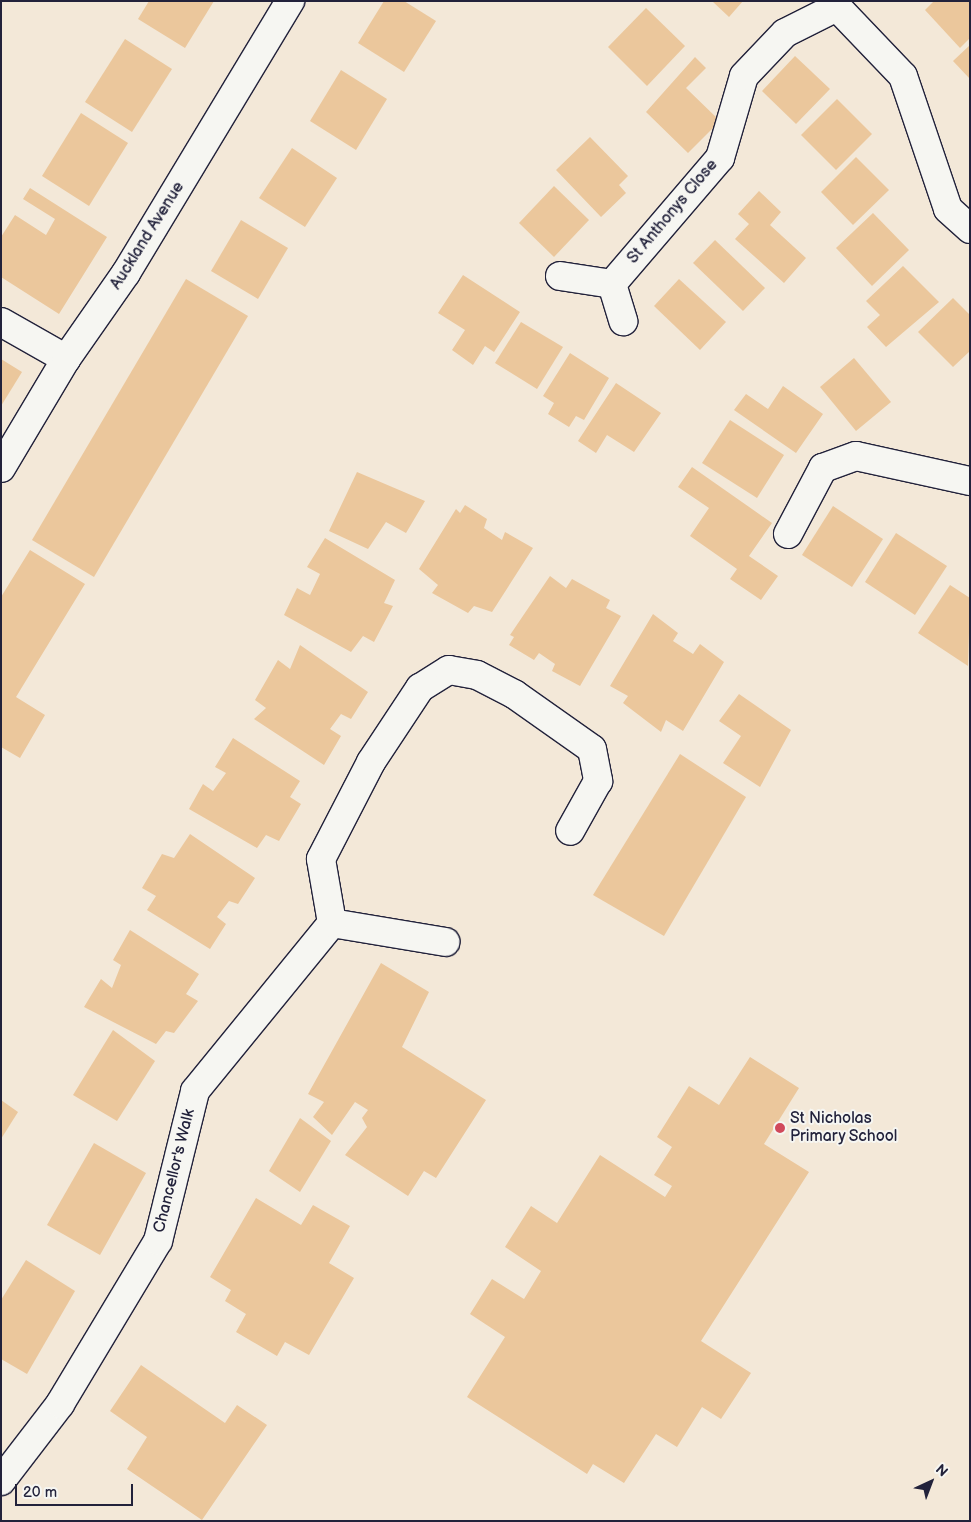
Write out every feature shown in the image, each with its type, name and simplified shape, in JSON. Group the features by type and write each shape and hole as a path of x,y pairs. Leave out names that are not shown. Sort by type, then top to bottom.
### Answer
{"street":[{"name":"Auckland Avenue","path":"1,468 66,359 126,273 290,1"},
{"name":"St Anthonys Close","path":"612,284 720,158 744,76 785,33 837,4 903,76 948,208 970,229"},
{"path":"560,276 612,284 623,322"},
{"path":"1,322 66,359"},
{"path":"788,534 823,468 856,456 970,481"},
{"path":"445,942 389,931 332,923 321,859 371,762 420,688 449,670 477,675 514,694 592,749 598,781 570,831"},
{"name":"Chancellor's Walk","path":"1,1481 60,1404 158,1241 194,1092 332,923"}],"building":[{"path":"149,1 214,1 185,48 138,19"},
{"path":"384,1 404,1 436,21 404,72 358,43"},
{"path":"712,1 743,1 729,17"},
{"path":"934,1 970,1 970,38 960,48 925,10"},
{"path":"646,8 685,46 647,86 608,47"},
{"path":"125,39 172,69 132,132 85,102"},
{"path":"970,45 970,79 953,61"},
{"path":"795,56 830,89 796,124 762,91"},
{"path":"695,57 706,68 686,88 720,121 688,153 646,112"},
{"path":"341,70 387,99 356,150 310,121"},
{"path":"837,99 872,134 836,170 801,135"},
{"path":"81,113 128,143 89,206 42,176"},
{"path":"590,137 628,176 619,185 626,193 601,217 556,170"},
{"path":"292,148 337,178 305,227 259,198"},
{"path":"856,157 889,190 853,225 821,192"},
{"path":"554,186 589,220 554,257 519,223"},
{"path":"30,188 107,237 59,314 1,277 1,237 15,215 46,235 55,219 23,199"},
{"path":"759,191 781,212 770,225 806,258 784,283 735,239 749,224 738,214"},
{"path":"873,213 909,250 872,286 836,248"},
{"path":"241,220 288,248 258,299 211,271"},
{"path":"715,240 765,288 743,311 693,263"},
{"path":"903,266 939,302 886,347 867,327 880,315 866,301"},
{"path":"463,275 520,312 494,352 485,346 473,365 452,350 465,330 438,313"},
{"path":"186,279 248,316 94,577 32,540"},
{"path":"679,279 726,322 700,350 654,306"},
{"path":"953,298 970,315 970,351 953,367 918,332"},
{"path":"521,322 563,347 537,389 495,363"},
{"path":"570,353 609,378 584,420 576,416 569,427 548,414 554,403 543,396"},
{"path":"854,358 891,402 856,431 820,387"},
{"path":"1,359 22,372 1,406"},
{"path":"616,383 661,413 634,452 607,435 596,453 578,441"},
{"path":"783,386 823,414 796,453 734,410 746,394 768,409"},
{"path":"730,420 784,455 757,498 702,463"},
{"path":"692,467 772,523 749,556 778,576 761,600 730,579 737,569 690,536 709,508 678,487"},
{"path":"357,472 425,501 406,533 386,522 368,549 329,531"},
{"path":"465,505 487,519 484,528 502,540 505,532 533,548 492,612 474,606 468,613 432,593 438,585 419,569 456,509 460,513"},
{"path":"833,506 883,539 852,587 802,555"},
{"path":"896,533 947,566 915,615 865,582"},
{"path":"325,538 395,580 384,603 393,606 374,642 363,636 351,652 284,615 297,588 310,595 320,574 307,567"},
{"path":"30,550 85,584 16,697 45,715 20,758 1,747 1,597"},
{"path":"550,576 566,588 572,579 610,600 606,608 621,616 580,686 552,671 555,664 539,653 534,660 509,645 514,637 510,635"},
{"path":"950,585 970,598 968,666 918,633"},
{"path":"653,614 678,633 673,641 693,654 700,644 724,662 683,731 666,720 661,732 623,703 628,696 610,686"},
{"path":"300,645 368,692 351,719 341,714 330,729 341,736 324,765 254,719 266,708 255,700 278,660 290,669"},
{"path":"739,694 791,730 760,787 723,763 741,736 719,721"},
{"path":"233,738 300,781 290,797 301,804 279,841 266,835 257,848 189,809 203,784 213,791 226,773 215,767"},
{"path":"680,754 746,797 664,936 593,895"},
{"path":"190,834 255,878 238,904 229,901 217,917 226,924 210,949 147,910 156,896 142,888 162,854 174,858"},
{"path":"130,930 199,974 186,994 198,1001 174,1033 166,1031 156,1044 84,1007 101,979 112,988 121,965 113,960"},
{"path":"381,963 429,992 402,1047 486,1100 436,1178 424,1171 408,1196 345,1155 367,1127 362,1118 368,1110 355,1102 332,1135 313,1117 324,1102 308,1094"},
{"path":"113,1030 155,1061 117,1121 73,1095"},
{"path":"750,1057 799,1088 764,1144 809,1172 701,1341 751,1373 721,1419 702,1407 677,1447 656,1434 624,1483 593,1464 587,1474 467,1397 505,1337 470,1314 492,1279 524,1299 541,1271 505,1247 531,1206 557,1223 600,1155 665,1197 672,1186 654,1175 672,1147 657,1137 689,1086 719,1105"},
{"path":"1,1100 18,1112 1,1139"},
{"path":"300,1118 331,1141 300,1192 269,1171"},
{"path":"94,1143 146,1173 100,1255 47,1225"},
{"path":"256,1198 301,1225 313,1205 350,1226 329,1263 354,1278 309,1355 285,1342 277,1356 236,1332 246,1314 225,1301 231,1290 210,1277"},
{"path":"26,1260 75,1291 27,1374 1,1359 1,1300"},
{"path":"141,1365 225,1423 237,1405 267,1425 202,1520 127,1469 147,1437 110,1411"}],"place":[{"name":"St Nicholas Primary School","path":"780,1128"}]}
